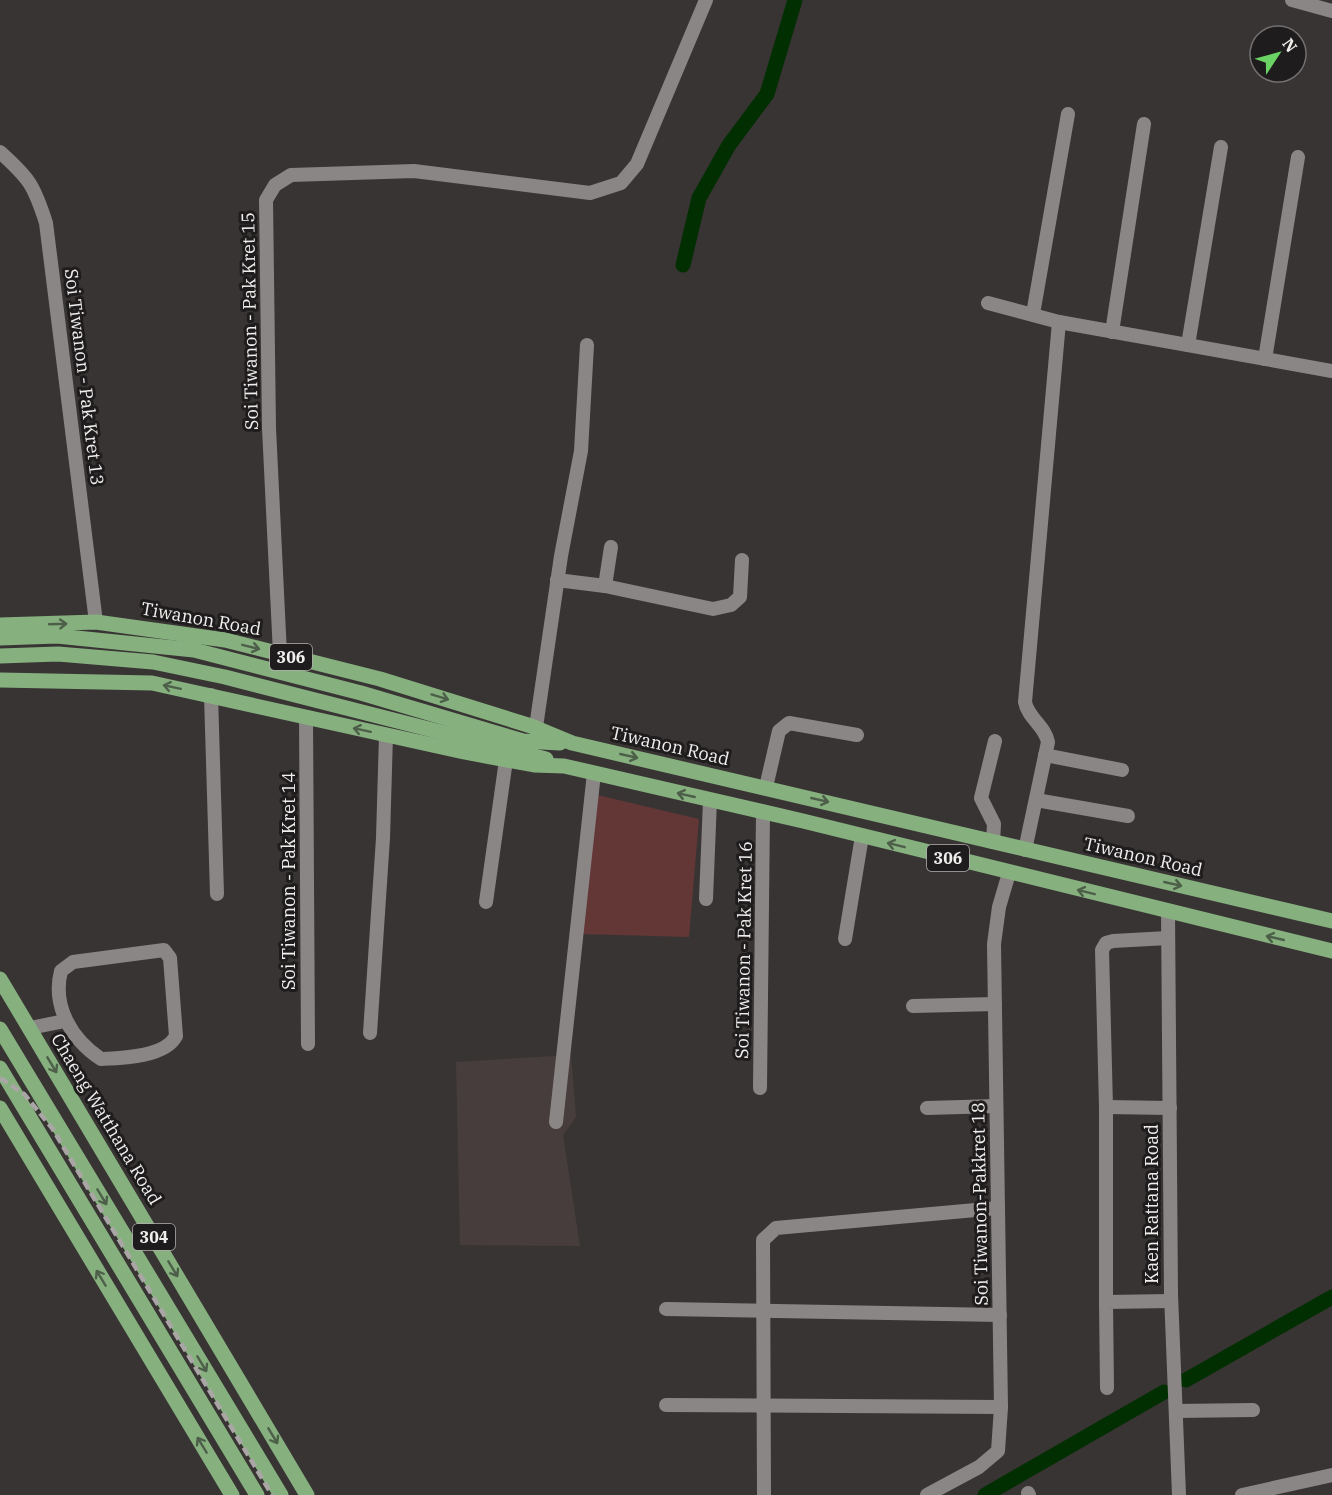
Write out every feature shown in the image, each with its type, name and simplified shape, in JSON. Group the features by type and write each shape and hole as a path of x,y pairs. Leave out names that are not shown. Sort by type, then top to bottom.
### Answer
{"main road":[{"name":"Tiwanon Road","path":"0,625 96,622 225,640 380,679 536,728 572,743 1332,921"},
{"name":"306","path":"0,638 57,636 194,650 361,693 523,741 572,743"},
{"name":"306","path":"0,656 58,654 153,662 225,677 464,740 534,755 564,766 1332,951"},
{"name":"306","path":"0,680 152,683 506,760 534,765 564,766"},
{"name":"Chaeng Watthana Road","path":"0,979 307,1495"},
{"path":"0,1029 281,1495"},
{"path":"0,1068 257,1495"},
{"path":"0,1108 232,1495"}],"street":[{"name":"Soi Tiwanon - Pak Kret 15","path":"280,654 269,428 266,200 275,185 291,175 414,171 590,193 621,183 637,164 706,0"},
{"path":"1292,0 1332,11"},
{"path":"1033,314 1068,114"},
{"path":"1112,332 1144,124"},
{"path":"1188,345 1221,147"},
{"name":"Soi Tiwanon - Pak Kret 13","path":"0,152 27,177 36,190 46,223 96,622"},
{"path":"1265,359 1298,157"},
{"path":"988,303 1059,322 1332,371"},
{"path":"1025,850 1047,735 1026,708 1025,702 1059,322"},
{"path":"536,728 557,580 581,451 587,345"},
{"path":"605,586 611,547"},
{"path":"557,580 605,586 713,609 731,605 740,597 742,560"},
{"path":"211,695 217,894"},
{"name":"Soi Tiwanon - Pak Kret 14","path":"306,717 308,1044"},
{"path":"766,788 779,731 783,725 789,723 857,735"},
{"path":"370,1033 383,838 386,735"},
{"path":"993,842 994,824 981,798 995,741"},
{"path":"1045,755 1122,770"},
{"path":"486,902 506,760"},
{"path":"556,1122 594,773"},
{"path":"706,899 710,800"},
{"path":"1036,800 1128,816"},
{"name":"Soi Tiwanon - Pak Kret 16","path":"760,1088 763,813"},
{"path":"845,939 861,836"},
{"name":"Soi Tiwanon-Pakkret 18","path":"927,1495 993,1458 998,1451 1000,1315 994,944 999,908 1009,873"},
{"name":"Kaen Rattana Road","path":"1168,912 1171,1301 1179,1495"},
{"path":"1107,1388 1106,1107 1102,950 1106,943 1113,941 1168,938"},
{"path":"164,950 168,952 176,1036 171,1045 160,1050 101,1059 65,1021 57,986 61,971 67,965 164,950"},
{"path":"913,1006 994,1004"},
{"path":"30,1028 65,1021"},
{"path":"927,1108 996,1106"},
{"path":"1106,1107 1170,1108"},
{"path":"764,1495 763,1240 776,1228 998,1208"},
{"path":"1106,1302 1171,1301"},
{"path":"666,1309 1000,1315"},
{"path":"666,1405 1000,1407"},
{"path":"1176,1411 1254,1410"},
{"path":"1242,1495 1332,1475"}],"shaded area":[{"path":"593,794 699,819 689,937 581,934"},
{"path":"571,1055 576,1117 563,1135 580,1246 460,1245 456,1062"}],"waterway":[{"path":"683,265 699,198 729,145 767,94 795,0"},
{"path":"1186,1380 1332,1297"},
{"path":"985,1495 1164,1392"}],"railway":[{"path":"0,1078 24,1094 52,1128 272,1495"}]}
